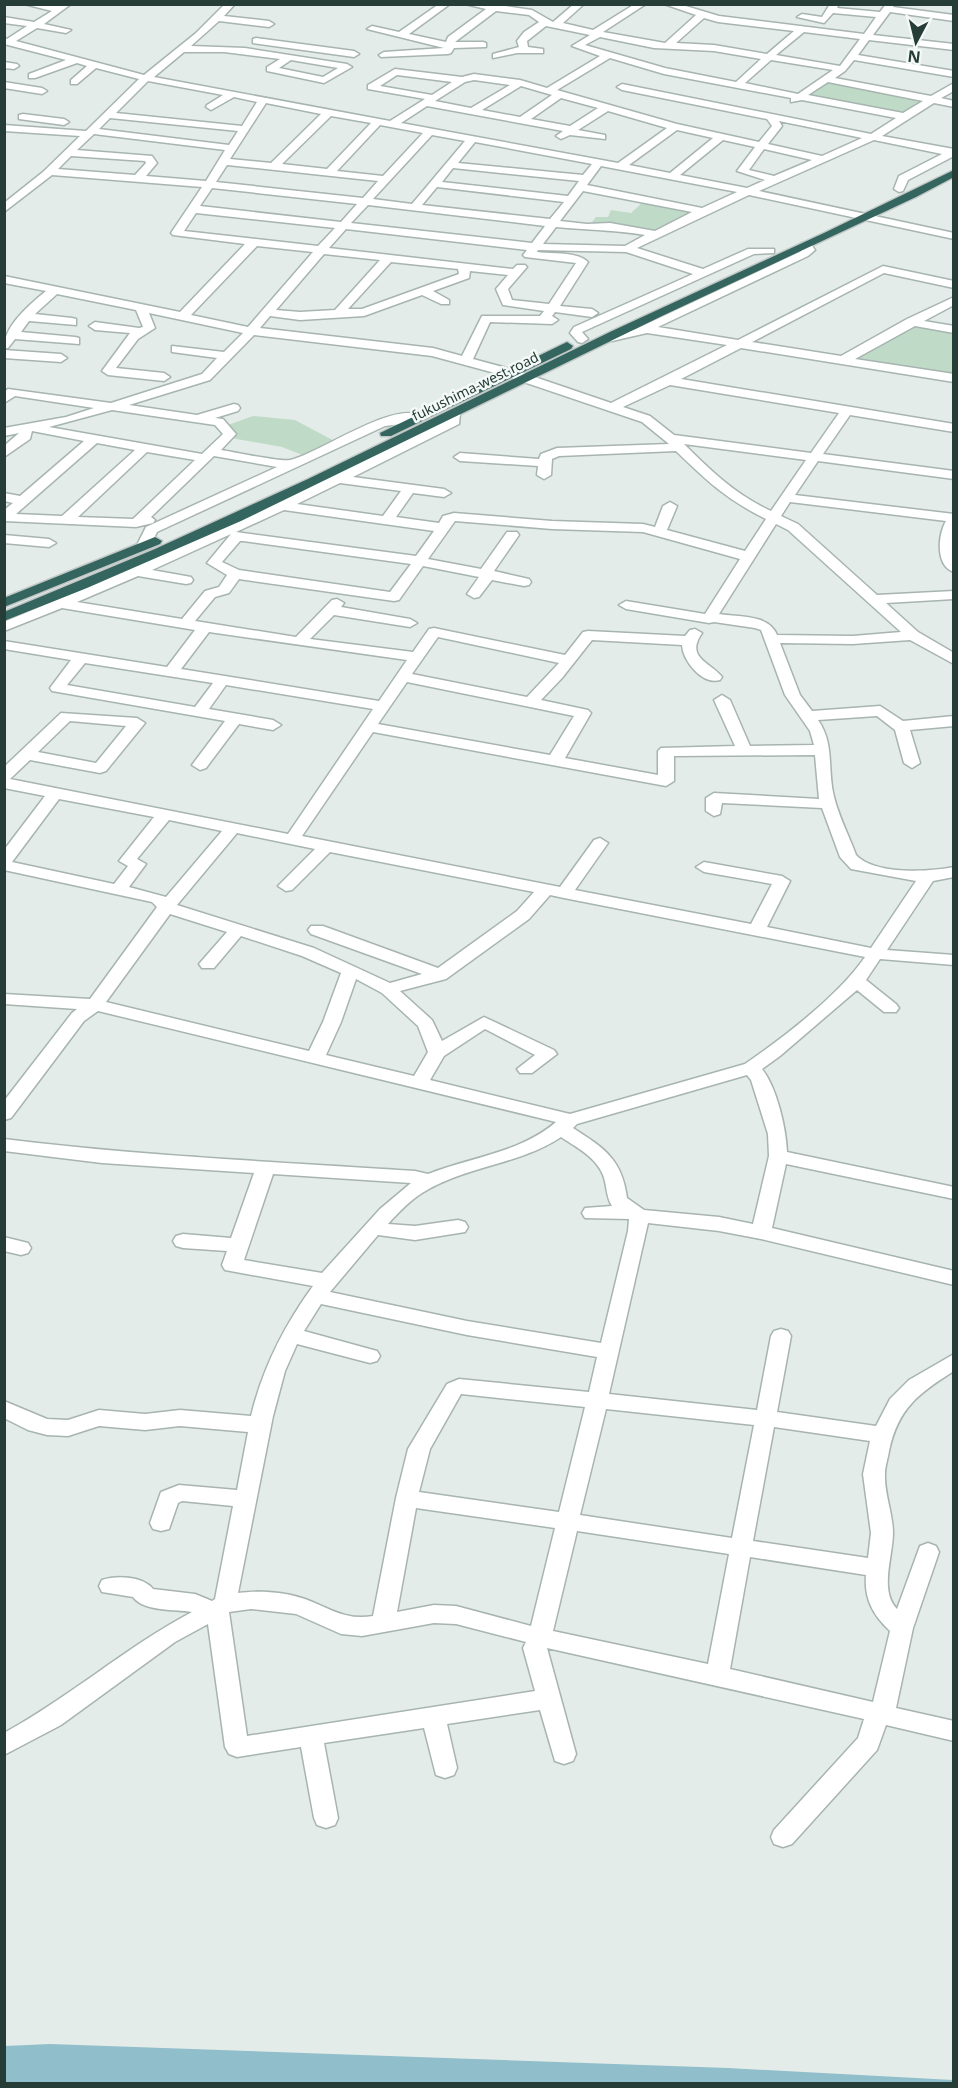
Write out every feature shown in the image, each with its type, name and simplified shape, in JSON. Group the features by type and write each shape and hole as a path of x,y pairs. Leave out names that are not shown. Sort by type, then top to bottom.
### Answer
{"highway":[{"name":"fukushima-west road","path":"4,603 144,545 417,418 510,373 582,333 770,251 899,189 953,156"},
{"name":"fukushima-west road","path":"4,617 124,567 454,414 954,173"}],"street":[{"path":"28,4 63,7"},
{"path":"7,203 49,171 146,78 183,49 231,4"},
{"path":"401,35 446,4"},
{"path":"469,4 532,14 550,23 654,45 714,48 843,69"},
{"path":"524,49 522,41 527,34 580,4"},
{"path":"642,4 578,46 664,71 906,117"},
{"path":"668,4 702,15 954,47"},
{"path":"687,10 704,6 717,8"},
{"path":"7,41 63,7"},
{"path":"791,16 824,20 833,7 887,10 954,18"},
{"path":"384,55 448,51 451,39 494,8"},
{"path":"769,116 843,69 887,10"},
{"path":"668,45 702,15"},
{"path":"217,18 269,24"},
{"path":"4,21 66,30"},
{"path":"738,85 803,28"},
{"path":"372,29 449,45 483,45"},
{"path":"201,33 213,35"},
{"path":"248,39 354,54"},
{"path":"7,41 146,78 621,166 849,212 954,236"},
{"path":"183,49 225,48 347,67 324,80 270,69 288,58"},
{"path":"496,56 524,49 540,51"},
{"path":"549,91 610,54"},
{"path":"852,57 954,74"},
{"path":"32,76 76,60"},
{"path":"74,82 94,65"},
{"path":"612,92 664,71"},
{"path":"462,80 395,72 371,87 601,137"},
{"path":"392,124 462,80 474,77 520,83 675,127 823,159"},
{"path":"827,79 954,104"},
{"path":"473,111 520,83"},
{"path":"4,85 42,91"},
{"path":"627,249 704,211 873,137 954,86"},
{"path":"622,87 873,137 953,156"},
{"path":"211,107 233,94"},
{"path":"522,120 560,94"},
{"path":"590,102 601,97"},
{"path":"264,99 177,233 516,273"},
{"path":"545,152 569,130 608,107"},
{"path":"273,167 329,112"},
{"path":"108,115 245,129"},
{"path":"769,116 777,126 742,171 776,180"},
{"path":"23,117 91,130 232,148"},
{"path":"329,173 378,121"},
{"path":"621,166 675,127"},
{"path":"4,128 91,130"},
{"path":"4,432 68,420 206,378 430,131"},
{"path":"672,176 722,137"},
{"path":"414,208 473,138"},
{"path":"68,153 148,158 152,163 138,178"},
{"path":"223,161 385,179"},
{"path":"599,162 502,289 507,303 547,314 582,333 752,251 770,251"},
{"path":"451,165 584,183 704,211"},
{"path":"49,171 209,184 587,227 610,226 656,234"},
{"path":"938,181 954,179"},
{"path":"435,184 570,199"},
{"path":"193,209 532,251 582,262 569,285 547,314"},
{"path":"183,316 254,242"},
{"path":"612,337 628,336 646,329 804,254 809,250 806,245"},
{"path":"532,251 627,249 703,273"},
{"path":"338,314 388,257"},
{"path":"267,312 300,316 364,312 465,276 464,267"},
{"path":"613,406 668,381 883,269 954,285"},
{"path":"4,279 251,331 414,349 466,360 613,406 646,419 675,442 723,489 745,504 794,527 913,635 954,660"},
{"path":"4,345 42,297 55,290"},
{"path":"423,291 445,302"},
{"path":"844,360 954,300"},
{"path":"141,308 149,328 134,336 108,371 164,377"},
{"path":"466,360 486,319 592,313"},
{"path":"27,317 72,322"},
{"path":"911,322 954,330"},
{"path":"95,326 140,332"},
{"path":"646,329 954,378"},
{"path":"14,335 75,341"},
{"path":"176,350 227,356"},
{"path":"4,354 61,358"},
{"path":"668,381 954,428"},
{"path":"4,399 12,392 219,422 230,434 136,523"},
{"path":"200,419 234,408"},
{"path":"715,677 700,669 692,659 690,641 709,618 750,557 772,518 847,410"},
{"path":"4,627 233,534 284,506 455,421 454,414"},
{"path":"144,545 151,530 381,423 403,417 417,418"},
{"path":"30,428 143,449 291,465"},
{"path":"4,453 25,436 30,428"},
{"path":"93,441 7,516 9,518 136,523 156,518 180,517"},
{"path":"460,457 544,469 546,457 557,452 582,452 675,442 815,456 954,475"},
{"path":"66,520 143,449"},
{"path":"580,468 582,452"},
{"path":"339,479 444,493"},
{"path":"387,520 409,489"},
{"path":"4,497 23,501"},
{"path":"786,498 954,518 944,540 945,550 954,568"},
{"path":"284,506 443,528"},
{"path":"660,531 670,506"},
{"path":"233,534 214,563 235,574 394,597 448,519 454,517 552,525 620,526 660,531 750,557"},
{"path":"233,534 420,561 524,582"},
{"path":"474,594 512,535"},
{"path":"8,543 49,543"},
{"path":"140,572 186,580"},
{"path":"185,624 210,594 224,590 235,574"},
{"path":"299,642 349,590"},
{"path":"873,600 954,595"},
{"path":"62,603 204,628 417,657"},
{"path":"626,605 759,624 767,628 789,688 818,731 826,796 848,857 857,866 927,877 954,872"},
{"path":"330,610 410,623"},
{"path":"171,672 204,628"},
{"path":"292,838 434,632 568,660"},
{"path":"532,701 557,675 588,635 690,641"},
{"path":"771,639 853,640 913,635"},
{"path":"4,645 382,706"},
{"path":"81,658 57,688 273,725"},
{"path":"404,677 583,713 555,761"},
{"path":"199,712 222,681"},
{"path":"722,700 745,751"},
{"path":"807,716 879,711 902,728 912,763"},
{"path":"4,777 26,754 66,716 137,723 100,768 26,754"},
{"path":"200,765 236,718"},
{"path":"899,726 954,721"},
{"path":"369,727 666,781 666,751 822,750"},
{"path":"4,783 877,954 954,960"},
{"path":"55,793 4,863 57,878 158,898 166,907 308,952 388,989 426,1024 437,1052"},
{"path":"714,811 714,798 829,804"},
{"path":"119,889 138,864 128,861 165,814"},
{"path":"7,1108 78,1017 95,1005 166,907 233,828"},
{"path":"564,893 600,843"},
{"path":"286,886 327,846"},
{"path":"704,867 782,881 757,930"},
{"path":"548,1699 237,1747 218,1608 246,1499 274,1371 291,1335 322,1288 374,1227 416,1188 430,1181 534,1146 566,1125 751,1068 805,1028 856,981 877,954 927,877"},
{"path":"388,989 440,975 523,915 546,889"},
{"path":"208,964 238,929"},
{"path":"316,930 440,975"},
{"path":"315,1059 332,1022 350,971"},
{"path":"856,981 890,1008"},
{"path":"4,999 95,1005 419,1083 566,1125 602,1156 615,1178 618,1202 636,1214"},
{"path":"419,1083 437,1052 484,1022 548,1054 526,1070"},
{"path":"751,1068 760,1079 777,1134 778,1156 761,1232"},
{"path":"4,1144 102,1157 267,1166 415,1177 430,1181"},
{"path":"778,1156 954,1193"},
{"path":"267,1166 232,1265 467,1328 609,1352"},
{"path":"592,1213 636,1214 719,1224 954,1278"},
{"path":"564,1754 535,1648 540,1637 595,1400 609,1352 636,1214"},
{"path":"374,1227 389,1234 424,1233 458,1227"},
{"path":"183,1241 238,1245"},
{"path":"291,1335 370,1356"},
{"path":"717,1675 781,1336"},
{"path":"902,1628 886,1613 879,1601 877,1582 882,1533 874,1474 882,1435 897,1404 916,1385 951,1365"},
{"path":"383,1624 407,1498 419,1449 454,1389 459,1386 764,1418 882,1435"},
{"path":"4,1408 36,1425 46,1427 68,1428 99,1418 145,1422 180,1418 261,1425"},
{"path":"160,1523 169,1498 179,1492 246,1499"},
{"path":"407,1498 879,1568"},
{"path":"783,1837 869,1743 880,1714 902,1628 928,1552"},
{"path":"110,1586 140,1589 146,1597 218,1608"},
{"path":"5,1743 53,1718 167,1636 218,1608 251,1600 299,1606 341,1625 362,1627 434,1614 456,1615 540,1637 717,1675 954,1731"},
{"path":"434,1717 445,1768"},
{"path":"311,1736 326,1818"}],"green space":[{"path":"830,81 925,100 905,115 806,97"},
{"path":"644,201 698,211 655,232 589,226 596,217 608,217 611,210 631,213"},
{"path":"914,325 953,332 953,377 851,359"},
{"path":"253,416 295,420 340,444 310,458 282,447 231,438 237,434 228,425"}],"water":[{"path":"50,2044 728,2068 953,2080 954,2083 5,2083 5,2046"}]}
